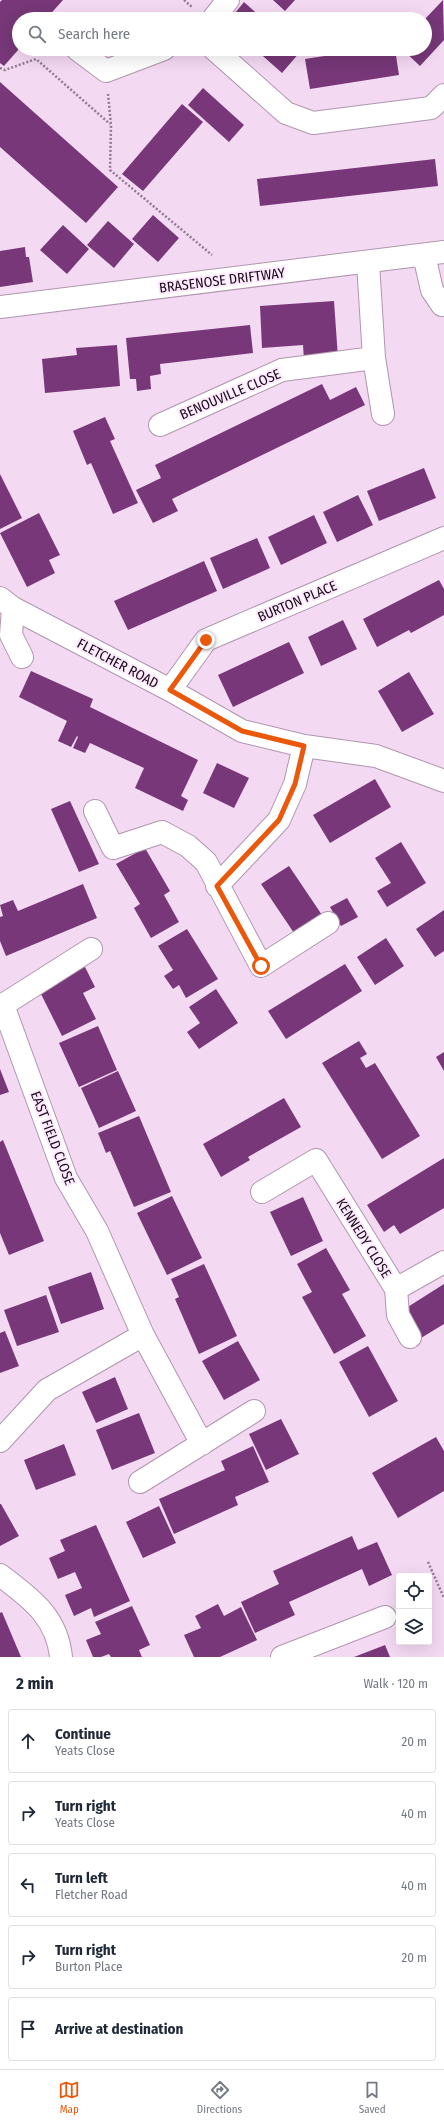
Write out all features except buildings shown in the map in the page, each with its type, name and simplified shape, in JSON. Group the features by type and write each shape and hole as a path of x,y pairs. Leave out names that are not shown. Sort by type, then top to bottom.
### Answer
{"street":[{"path":"219,12 228,0"},
{"path":"86,56 106,71 146,56"},
{"path":"222,56 286,113 313,123 431,108 444,95"},
{"path":"434,254 432,290 442,305"},
{"name":"BRASENOSE DRIFTWAY","path":"0,307 434,254"},
{"path":"368,263 374,358 383,414"},
{"name":"BENOUVILLE CLOSE","path":"160,424 282,370 374,358"},
{"name":"BURTON PLACE","path":"170,690 206,640 444,538"},
{"path":"6,603 11,635 22,657"},
{"name":"FLETCHER ROAD","path":"6,603 170,690 242,731 304,746 376,756 444,781"},
{"path":"217,886 279,820 295,784 304,746"},
{"path":"95,811 113,848 162,832 188,846 206,862 217,886 261,966 328,923"},
{"path":"2,1006 91,949"},
{"name":"EAST FIELD CLOSE","path":"2,1006 66,1178 97,1231 143,1335 202,1444"},
{"name":"KENNEDY CLOSE","path":"262,1192 316,1160 396,1289 444,1262"},
{"path":"396,1289 398,1315 410,1337"},
{"path":"0,1441 47,1390 143,1335"},
{"path":"140,1482 254,1411"},
{"path":"0,1575 36,1602 52,1623 61,1657"},
{"path":"282,1657 309,1652 385,1617"}],"path":[{"path":"0,68 5,70 36,59 111,125"},
{"path":"106,71 111,125 110,170 238,278"},
{"path":"428,1562 444,1598"}],"route":[{"path":"206,640 170,690 242,731 304,746 295,784 279,820 217,886 261,966"}]}
